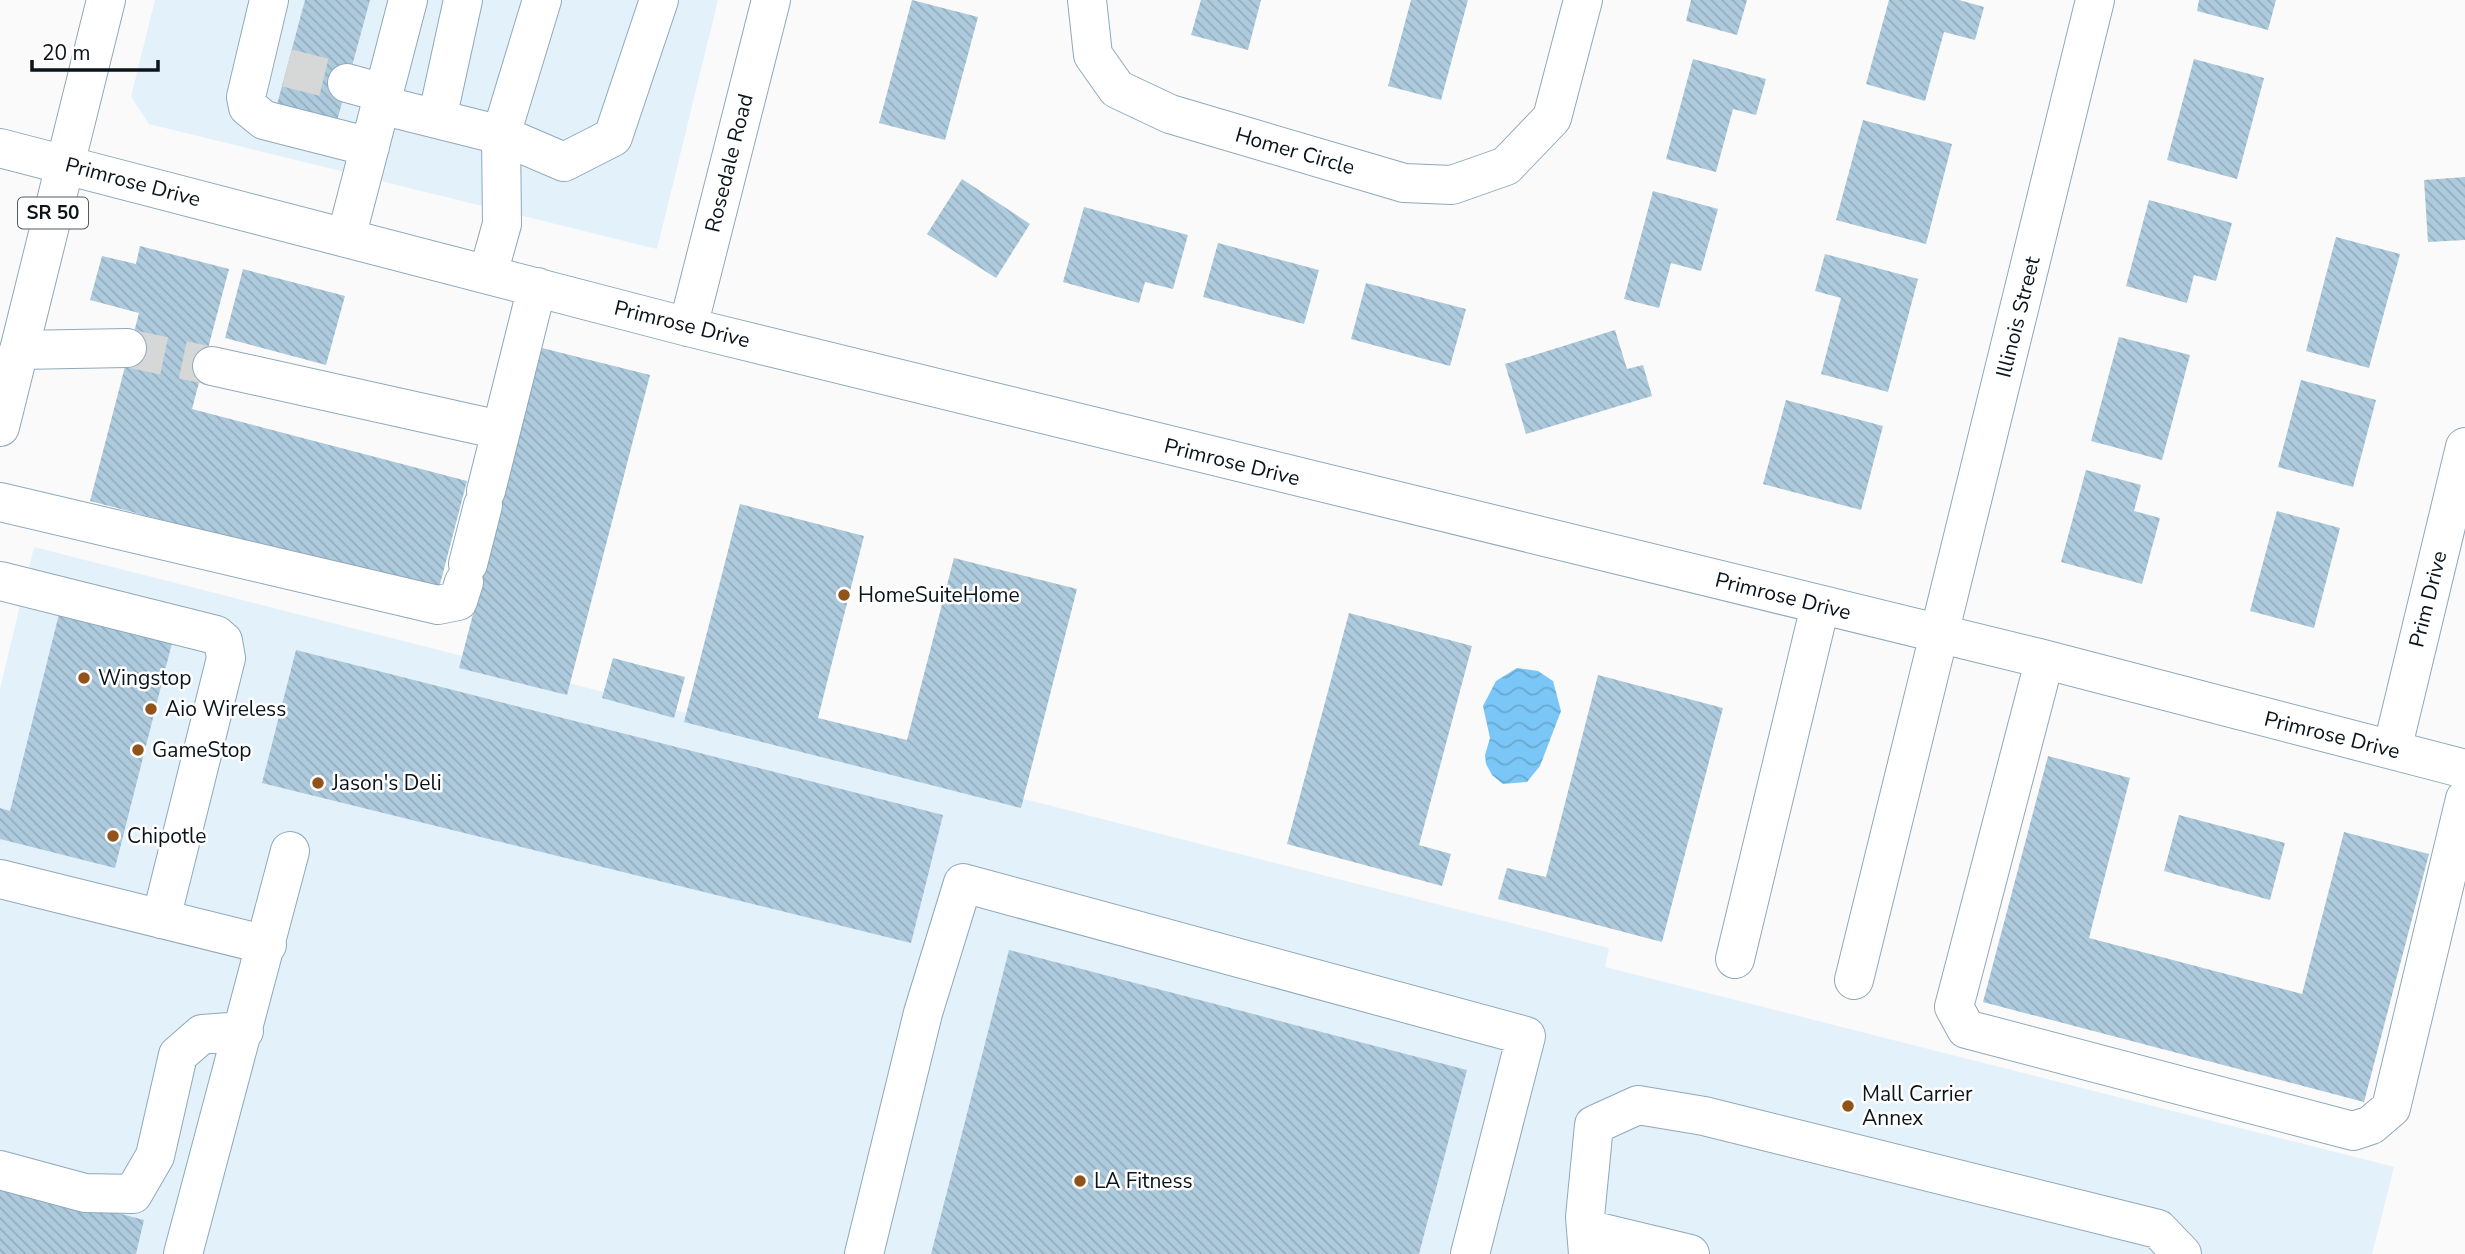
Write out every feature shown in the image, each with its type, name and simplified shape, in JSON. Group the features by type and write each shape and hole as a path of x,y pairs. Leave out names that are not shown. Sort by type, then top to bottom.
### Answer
{"main road":[{"name":"SR 50","path":"0,427 106,0"},
{"path":"269,0 271,64 246,97 248,107 256,115 370,147"},
{"path":"346,237 370,147 371,94 408,0"},
{"path":"437,119 463,0"},
{"path":"488,274 502,224 501,135 542,0"},
{"path":"371,94 437,119 501,135 564,162 613,137 659,0"},
{"name":"Rosedale Road","path":"688,327 771,0"},
{"name":"Homer Circle","path":"1087,0 1093,55 1117,89 1170,114 1404,183 1452,185 1506,166 1552,118 1583,0"},
{"name":"Illinois Street","path":"1854,980 2095,0"},
{"name":"Primrose Drive","path":"0,148 688,327 1940,635 2465,769"},
{"path":"0,502 438,606 458,601 537,287"},
{"path":"19,350 127,348"},
{"path":"212,366 500,430"},
{"name":"Prim Drive","path":"2392,750 2465,447"},
{"path":"0,581 216,635 223,641 226,658 160,919"},
{"path":"1735,959 1820,606"},
{"path":"2044,662 1954,1007 1966,1029 2353,1131 2371,1125 2391,1108 2465,800"},
{"path":"183,1254 267,946 290,851"},
{"path":"0,879 267,946"},
{"path":"864,1254 923,1013 963,883 1525,1036 1470,1254"},
{"path":"0,1170 85,1193 133,1194 155,1156 178,1055 202,1034 244,1031"},
{"path":"1690,1254 1587,1242 1594,1125 1638,1105 1704,1116 2158,1229 2182,1254"}],"shaded area":[{"path":"155,0 718,0 657,249 149,124 131,97"},
{"path":"34,547 1609,948 1605,967 2394,1167 2372,1254 0,1254 0,689"}],"water":[{"path":"1517,668 1538,671 1553,681 1561,711 1540,766 1527,782 1503,784 1492,775 1486,764 1485,755 1490,738 1483,706 1496,681"}],"building":[{"path":"305,0 370,0 334,132 274,116"},
{"path":"912,0 978,17 945,140 879,123"},
{"path":"1201,0 1261,0 1248,50 1191,35"},
{"path":"1411,0 1468,0 1441,100 1388,86"},
{"path":"1691,0 1747,0 1737,35 1686,21"},
{"path":"1889,0 1959,0 1984,7 1975,40 1944,32 1925,101 1866,84"},
{"path":"2199,0 2276,0 2268,30 2197,11"},
{"path":"1693,59 1766,79 1756,115 1733,109 1716,172 1666,159"},
{"path":"2194,59 2264,78 2237,179 2167,160"},
{"path":"1863,120 1952,144 1926,244 1836,220"},
{"path":"2465,177 2465,240 2428,242 2424,180"},
{"path":"962,179 1030,224 996,278 927,234"},
{"path":"1653,191 1718,209 1701,271 1671,263 1659,308 1624,299"},
{"path":"2149,200 2232,223 2216,281 2194,275 2187,303 2126,286"},
{"path":"1084,207 1188,235 1173,289 1145,282 1139,303 1063,282"},
{"path":"2336,237 2400,254 2369,368 2306,351"},
{"path":"1218,243 1319,270 1304,324 1203,297"},
{"path":"140,246 229,269 192,409 467,481 438,592 90,501 139,313 90,300 102,256 136,264"},
{"path":"1825,254 1918,279 1888,392 1821,374 1841,298 1815,291"},
{"path":"243,269 345,296 326,365 225,338"},
{"path":"1366,283 1466,309 1450,366 1351,339"},
{"path":"1615,330 1627,369 1643,365 1652,396 1526,434 1505,364"},
{"path":"2119,337 2190,355 2162,460 2091,441"},
{"path":"542,348 650,375 567,695 459,668"},
{"path":"2301,380 2376,400 2353,487 2278,467"},
{"path":"1786,400 1883,426 1861,510 1763,484"},
{"path":"2086,470 2141,485 2134,511 2160,518 2142,584 2061,562"},
{"path":"740,504 864,536 818,718 907,740 954,558 1077,589 1021,808 684,722"},
{"path":"2277,511 2340,528 2314,628 2250,611"},
{"path":"1349,613 1472,646 1419,845 1451,854 1442,886 1287,844"},
{"path":"59,614 172,643 115,868 0,839 0,808 10,811"},
{"path":"296,650 943,815 911,943 262,783"},
{"path":"613,658 685,677 674,718 602,698"},
{"path":"1598,675 1723,708 1662,942 1498,899 1507,868 1546,877"},
{"path":"2048,756 2130,778 2089,938 2302,994 2344,832 2429,854 2364,1102 1983,1002"},
{"path":"2179,815 2285,843 2270,900 2164,871"},
{"path":"1009,950 1467,1070 1419,1254 931,1254"},
{"path":"0,1182 144,1220 136,1254 0,1254"}],"tunnel":[{"path":"287,68 347,83"},
{"path":"127,348 212,366"}],"place":[{"name":"HomeSuiteHome","path":"844,595"},
{"name":"Wingstop","path":"84,678"},
{"name":"Aio Wireless","path":"151,709"},
{"name":"GameStop","path":"138,750"},
{"name":"Jason's Deli","path":"318,783"},
{"name":"Chipotle","path":"113,836"},
{"name":"Mall Carrier Annex","path":"1848,1106"},
{"name":"LA Fitness","path":"1080,1181"}]}
